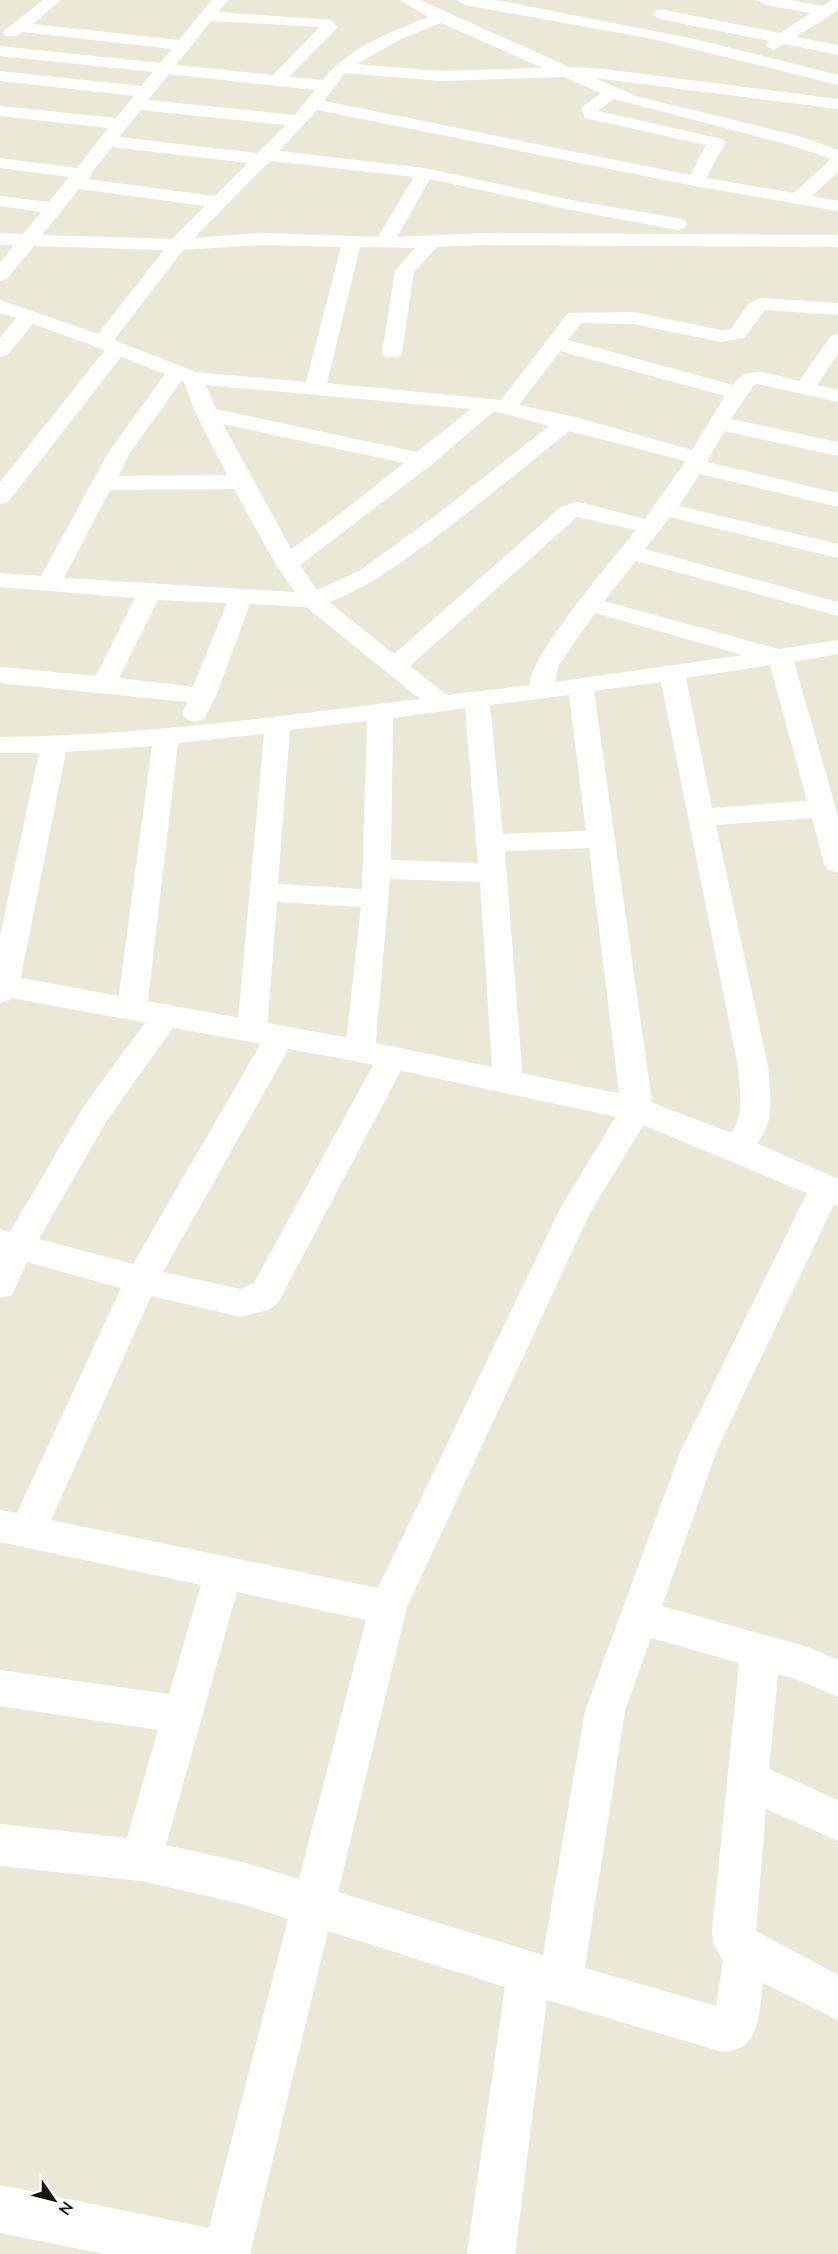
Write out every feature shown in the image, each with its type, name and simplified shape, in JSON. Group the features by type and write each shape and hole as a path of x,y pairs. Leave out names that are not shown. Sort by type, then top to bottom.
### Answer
{"street":[{"path":"7,34 53,0"},
{"path":"0,275 80,179 162,69 220,0"},
{"path":"465,0 639,31 754,56 838,80"},
{"path":"765,0 831,7"},
{"path":"405,1 630,100 796,141 838,156"},
{"path":"691,85 754,56 831,7"},
{"path":"646,11 838,50"},
{"path":"207,16 326,23 329,27 276,81"},
{"path":"0,497 110,345 152,279 177,245 299,121 340,68 365,51 441,17"},
{"path":"7,34 183,45"},
{"path":"0,51 328,86"},
{"path":"340,68 440,76 564,72 604,74 838,105"},
{"path":"0,76 299,121"},
{"path":"614,92 589,108 591,114 716,143 695,181"},
{"path":"313,104 695,181 838,206"},
{"path":"796,141 838,105"},
{"path":"0,111 121,124"},
{"path":"108,141 424,173 576,206 761,239"},
{"path":"795,199 802,196 838,162"},
{"path":"0,163 219,202"},
{"path":"384,243 424,173"},
{"path":"0,201 55,208"},
{"path":"0,239 28,242 177,245 261,240 384,243 483,238 838,241"},
{"path":"392,353 405,271 432,241"},
{"path":"315,389 352,242"},
{"path":"287,563 423,459 498,406 555,343 572,318 578,316 611,320 634,318 721,336 737,334 756,307 761,304 838,309"},
{"path":"0,306 110,345 185,375 498,406 567,422 696,462 838,500"},
{"path":"0,351 29,316"},
{"path":"804,388 838,340"},
{"path":"555,343 738,393"},
{"path":"185,375 287,563 312,600 442,704"},
{"path":"48,584 118,453 185,375"},
{"path":"543,691 542,681 546,666 589,604 657,518 696,462 718,423 749,378 755,377 838,396"},
{"path":"207,414 423,459"},
{"path":"0,580 150,592 312,600 367,576 443,521 567,422"},
{"path":"718,423 838,449"},
{"path":"102,483 242,482"},
{"path":"395,666 575,509 657,518 838,551"},
{"path":"630,552 838,609"},
{"path":"104,684 150,592"},
{"path":"132,1009 176,734 203,696 242,595"},
{"path":"589,604 780,657"},
{"path":"0,745 54,745 278,724 581,687 838,647"},
{"path":"780,657 826,796 838,864"},
{"path":"672,673 753,1067 756,1104 750,1132 733,1147"},
{"path":"0,675 203,696"},
{"path":"0,2209 224,2254 388,1607 576,1209 637,1109 581,687"},
{"path":"477,699 493,873 508,1082"},
{"path":"360,1050 376,899 380,712"},
{"path":"278,724 264,892 267,1033 13,1528 388,1607"},
{"path":"54,745 1,988 360,1050 637,1109 832,1190 699,1450 605,1711 545,1977 491,2254"},
{"path":"702,817 826,796"},
{"path":"490,843 601,839"},
{"path":"376,869 493,873"},
{"path":"264,892 376,899"},
{"path":"0,1285 9,1245 95,1114 167,1015"},
{"path":"9,1245 141,1280 241,1303 256,1300 266,1293 393,1057"},
{"path":"141,1860 224,1571"},
{"path":"639,1617 808,1665 838,1679"},
{"path":"760,1653 734,1931 735,1943 746,1952 838,1998"},
{"path":"0,1688 181,1715"},
{"path":"748,1780 838,1821"},
{"path":"0,1845 141,1860 242,1883 545,1977 730,2030 736,2022 746,1952"}]}
